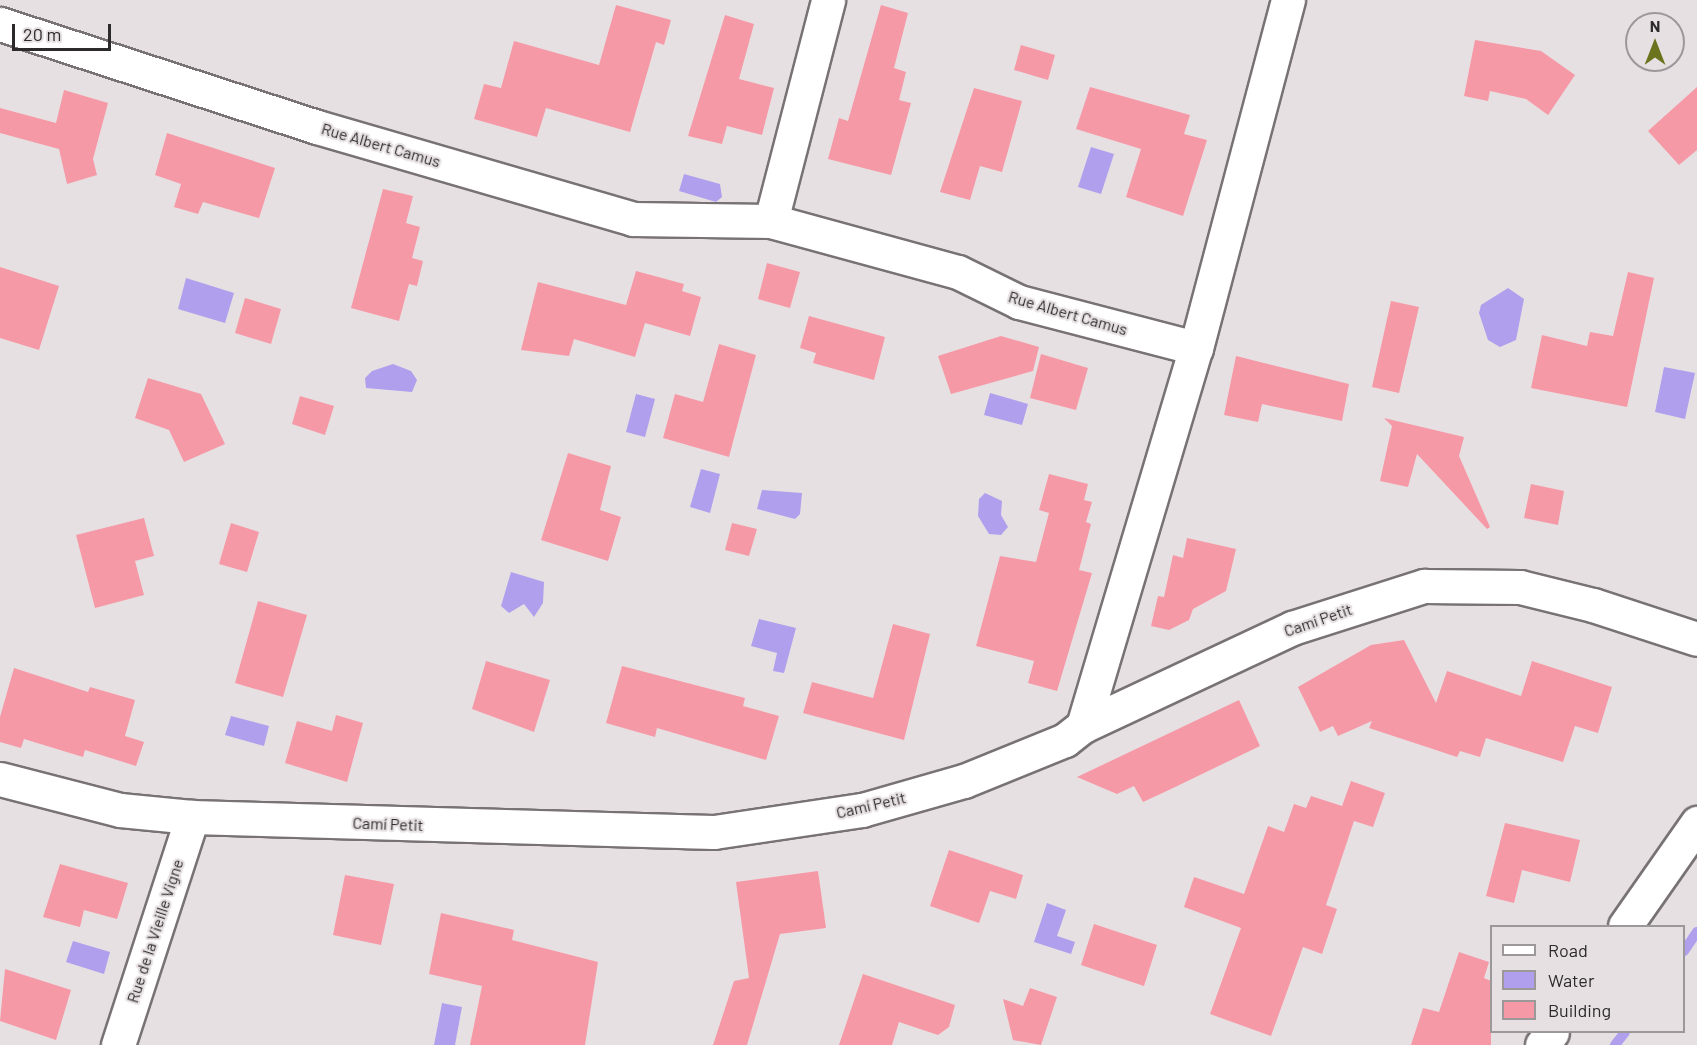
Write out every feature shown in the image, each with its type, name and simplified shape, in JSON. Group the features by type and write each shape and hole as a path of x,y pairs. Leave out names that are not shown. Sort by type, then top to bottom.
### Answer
{"street":[{"path":"771,220 828,0"},
{"path":"1083,726 1196,348 1288,0"},
{"name":"Rue Albert Camus","path":"0,24 317,127 633,219 771,220 958,272 1019,302 1196,348"},
{"name":"Camí Petit","path":"0,779 120,810 192,817 714,832 862,810 953,784 1065,740 1083,726 1292,628 1424,586 1520,587 1593,605 1697,639"},
{"name":"Rue de la Vieille Vigne","path":"118,1045 192,817"},
{"path":"1626,925 1697,823"},
{"path":"1542,1045 1551,1033"}],"water":[{"path":"1091,147 1114,154 1101,194 1078,187"},
{"path":"684,174 720,184 722,197 716,202 679,191"},
{"path":"186,278 234,293 225,323 178,309"},
{"path":"1508,288 1524,299 1516,340 1500,347 1488,340 1479,313 1481,305"},
{"path":"393,364 411,371 417,380 412,392 366,388 365,378 372,371"},
{"path":"1664,367 1695,373 1685,419 1655,412"},
{"path":"990,393 1028,404 1022,425 984,415"},
{"path":"636,394 655,399 645,437 626,432"},
{"path":"701,469 720,474 710,513 690,507"},
{"path":"762,490 802,493 800,514 795,519 757,509"},
{"path":"985,493 1002,501 1001,515 1008,527 1001,535 989,534 978,516 979,499"},
{"path":"511,572 544,582 543,603 534,617 524,604 509,613 501,606"},
{"path":"759,619 796,628 784,673 773,671 777,653 751,646"},
{"path":"231,716 269,726 264,746 225,735"},
{"path":"1047,903 1066,910 1057,936 1075,942 1071,954 1034,942"},
{"path":"73,941 110,952 104,974 66,962"},
{"path":"442,1003 462,1007 455,1045 434,1045"}],"building":[{"path":"616,5 671,20 664,45 656,42 630,132 546,108 537,137 474,119 484,84 501,88 514,41 599,65"},
{"path":"881,5 908,13 894,68 906,72 899,100 911,103 891,175 828,159 839,118 848,121"},
{"path":"725,15 754,24 739,79 774,88 762,135 727,126 722,144 688,136"},
{"path":"1475,40 1541,51 1575,75 1548,115 1526,99 1490,91 1488,101 1464,96"},
{"path":"1021,45 1055,55 1048,80 1014,70"},
{"path":"1090,87 1190,115 1184,134 1207,140 1183,216 1126,197 1141,149 1076,129"},
{"path":"1697,87 1697,150 1679,165 1648,131"},
{"path":"974,88 1022,101 1002,172 980,166 970,200 940,192"},
{"path":"64,90 108,103 93,159 97,175 67,184 59,149 0,133 0,108 56,123"},
{"path":"167,133 275,168 259,218 203,202 198,214 174,207 181,184 155,175"},
{"path":"383,189 413,196 406,223 420,227 412,258 423,261 417,286 409,284 399,321 351,308"},
{"path":"767,263 800,272 790,308 758,299"},
{"path":"0,267 59,286 39,350 0,338"},
{"path":"636,271 684,284 682,291 701,297 690,336 645,323 635,357 574,339 569,356 521,350 538,282 626,305"},
{"path":"1628,272 1654,278 1627,407 1531,388 1542,335 1587,346 1590,332 1613,336"},
{"path":"245,298 281,309 271,344 235,333"},
{"path":"1391,301 1419,307 1399,393 1372,387"},
{"path":"809,316 885,337 874,380 813,363 816,353 800,348"},
{"path":"1001,336 1039,347 1033,371 951,394 938,356"},
{"path":"719,344 756,355 729,457 663,438 675,394 703,402"},
{"path":"1041,354 1088,368 1076,410 1030,398"},
{"path":"1236,356 1349,384 1342,421 1262,404 1258,422 1224,415"},
{"path":"148,378 201,394 225,444 184,462 169,430 135,418"},
{"path":"300,396 334,406 325,435 292,424"},
{"path":"1384,418 1464,437 1459,456 1490,527 1487,529 1417,454 1408,487 1380,481 1392,426"},
{"path":"568,453 611,466 600,510 621,517 608,561 541,540"},
{"path":"1049,474 1088,484 1084,500 1092,502 1086,522 1091,524 1079,570 1092,573 1057,691 1028,683 1034,661 976,646 1000,556 1036,562 1049,513 1039,510"},
{"path":"1531,484 1564,491 1558,525 1524,518"},
{"path":"144,518 154,556 135,561 144,595 95,608 76,535"},
{"path":"231,523 259,532 247,572 219,564"},
{"path":"732,523 757,529 749,556 725,550"},
{"path":"1187,538 1236,549 1226,591 1193,609 1189,620 1169,630 1151,626 1158,596 1164,597 1173,555 1183,558"},
{"path":"258,601 307,615 283,697 235,683"},
{"path":"893,624 930,634 904,740 803,713 812,682 873,698"},
{"path":"1404,640 1436,703 1447,671 1521,696 1532,661 1612,687 1598,733 1575,726 1563,762 1486,738 1480,757 1460,751 1457,757 1369,728 1372,721 1338,736 1333,726 1320,732 1298,687 1371,645"},
{"path":"486,661 550,680 534,732 472,709"},
{"path":"622,666 745,698 743,706 779,716 766,760 657,728 655,737 606,723"},
{"path":"14,668 88,692 90,687 135,700 125,736 144,742 136,766 85,750 83,757 24,739 21,748 0,742 0,717"},
{"path":"1239,700 1260,746 1171,789 1143,802 1134,786 1117,794 1077,777"},
{"path":"336,715 363,723 347,782 285,763 297,721 332,731"},
{"path":"1351,781 1385,793 1373,827 1354,821 1326,905 1337,909 1322,954 1303,947 1271,1036 1210,1014 1241,928 1184,907 1194,877 1244,894 1268,826 1284,832 1294,804 1306,808 1311,796 1342,806"},
{"path":"1505,823 1580,840 1570,882 1522,870 1514,903 1486,896"},
{"path":"949,850 1023,875 1016,899 990,891 979,923 930,906"},
{"path":"60,864 128,883 117,919 84,910 80,927 43,917"},
{"path":"818,871 826,928 780,934 747,1045 713,1045 734,981 749,978 736,882"},
{"path":"345,875 394,884 381,945 333,935"},
{"path":"441,913 514,930 512,940 598,962 585,1045 470,1045 482,986 429,974"},
{"path":"1094,924 1157,945 1144,986 1081,965"},
{"path":"1459,952 1489,962 1484,978 1490,981 1491,1045 1411,1045 1423,1008 1439,1012"},
{"path":"5,969 71,990 56,1040 0,1021"},
{"path":"863,974 955,1005 949,1027 938,1035 899,1022 892,1045 839,1045"},
{"path":"1030,988 1057,997 1041,1045 1013,1040 1003,999 1023,1006"}],"waterway":[{"path":"1685,950 1697,932"},
{"path":"1615,1045 1624,1033"}]}
